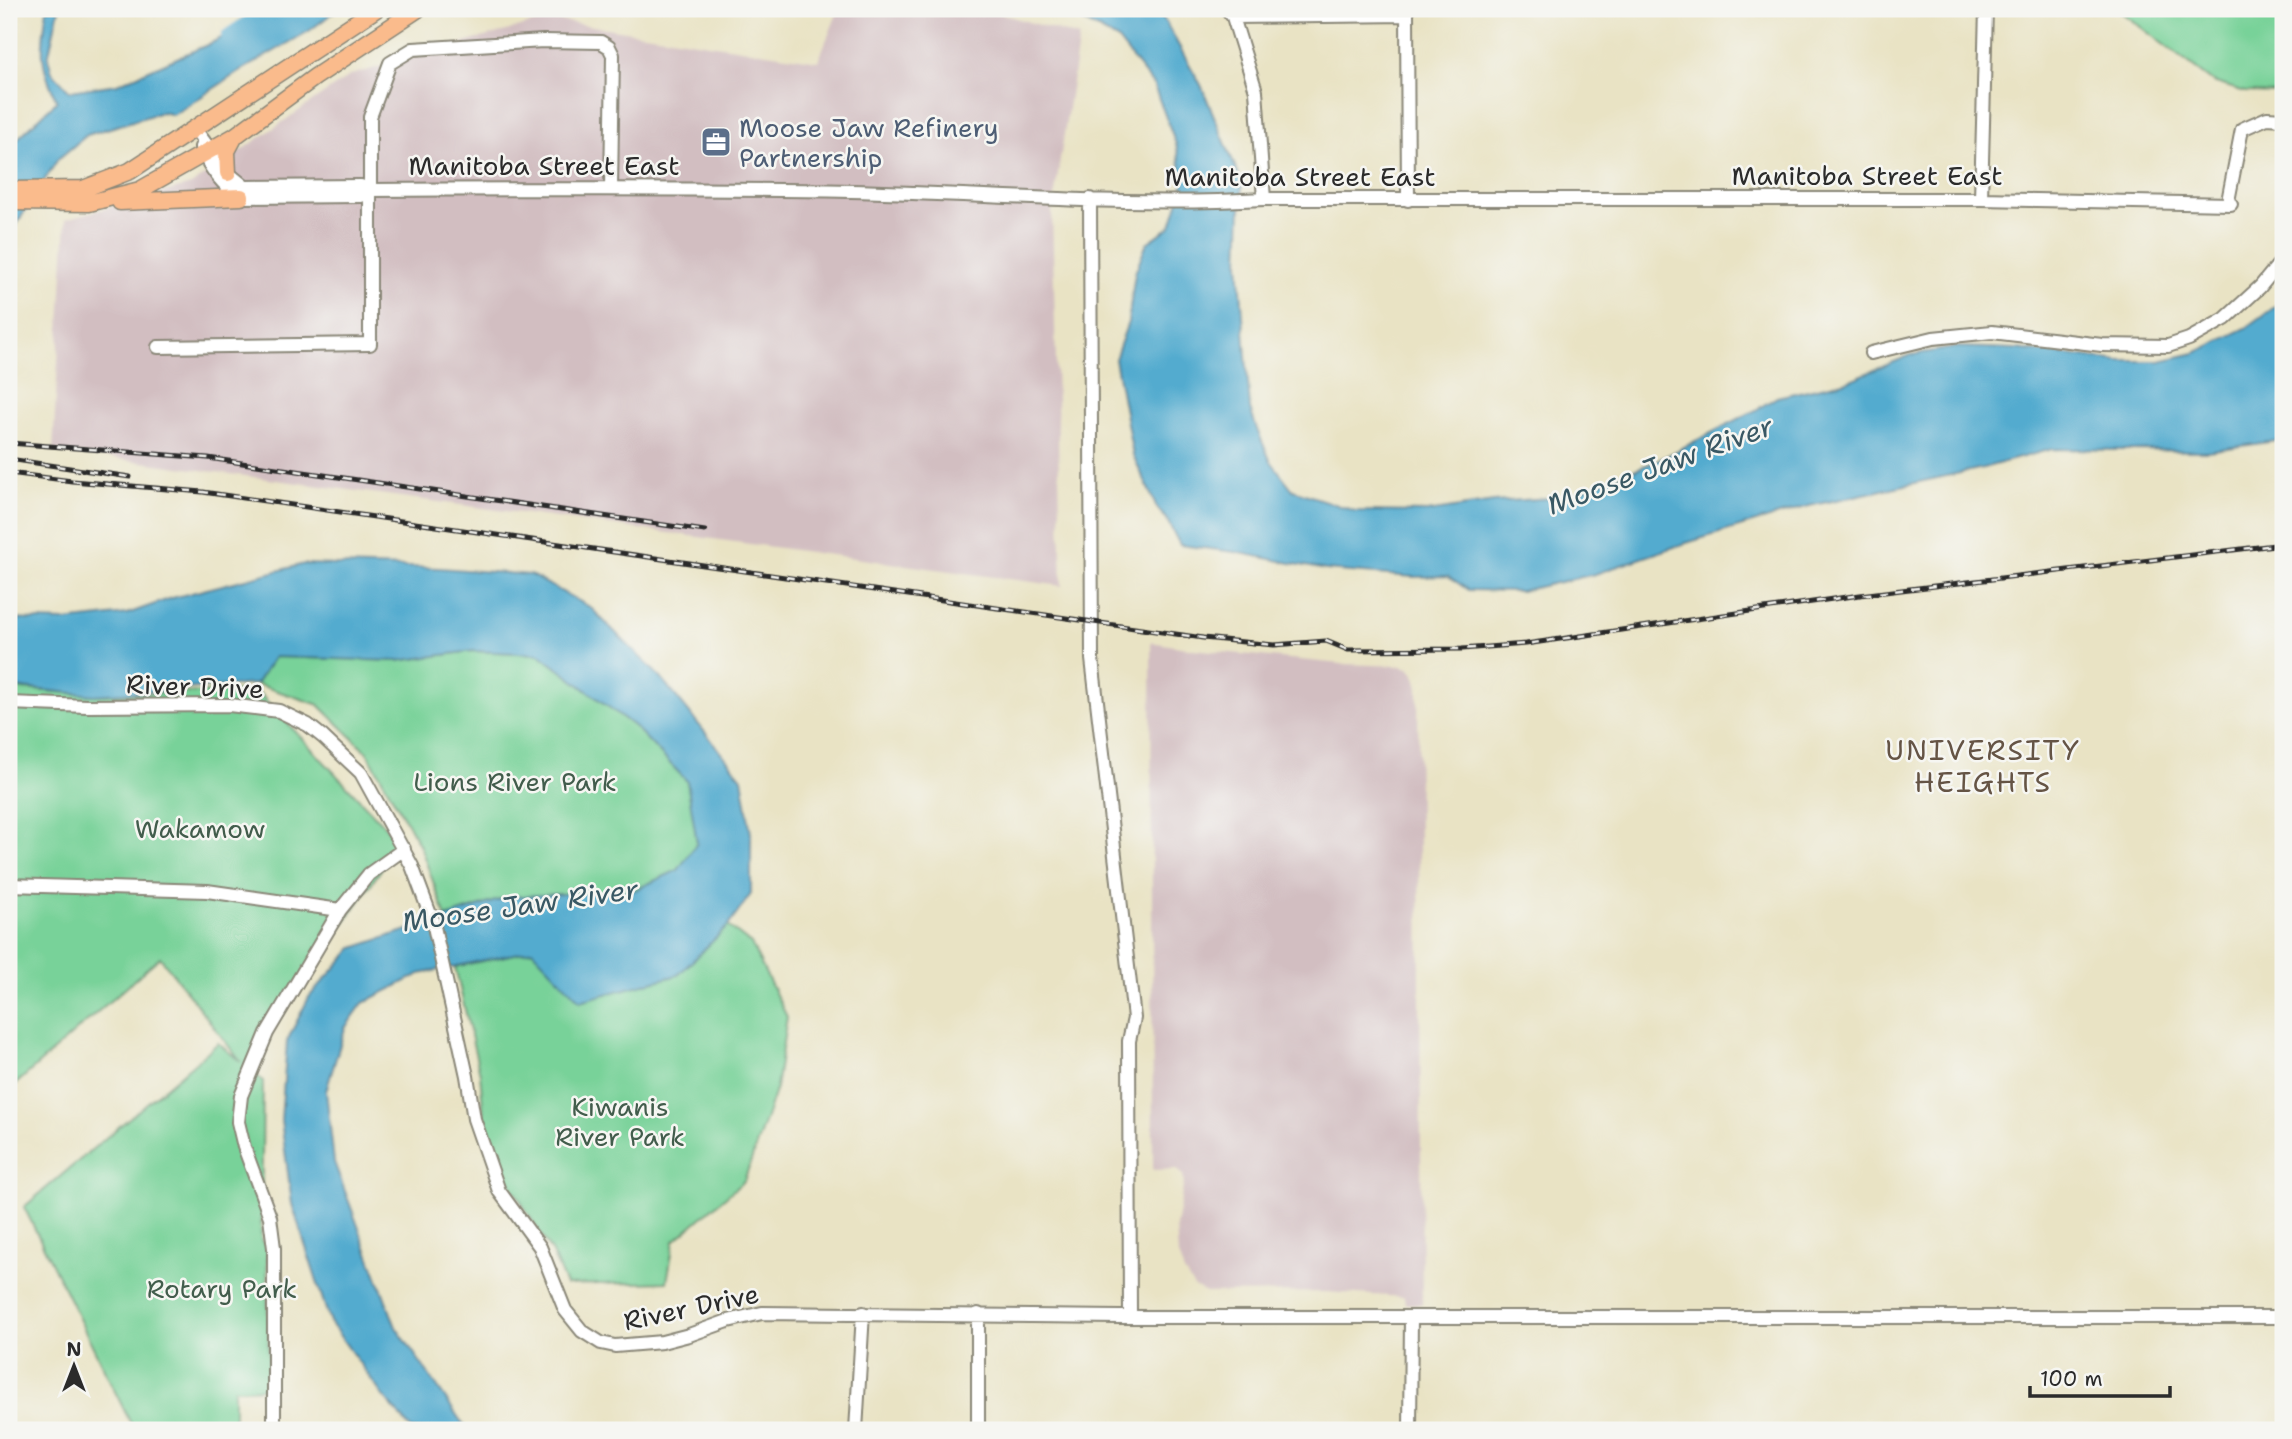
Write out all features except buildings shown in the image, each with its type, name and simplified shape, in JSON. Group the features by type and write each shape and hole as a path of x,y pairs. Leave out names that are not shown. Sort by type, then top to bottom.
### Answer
{"main road":[{"path":"9,202 69,196 130,171 376,9"},
{"path":"89,203 141,190 208,153 315,77 418,9"},
{"path":"228,173 227,151 235,136"},
{"path":"9,190 69,196 89,203 241,197"}],"street":[{"path":"1980,199 1986,9"},
{"path":"1264,200 1256,91 1230,13 1407,12 1408,200"},
{"path":"158,346 370,344 370,117 390,63 412,49 543,41 601,42 609,47 613,55 611,189"},
{"name":"Manitoba Street East","path":"241,197 611,189 852,191 1167,202 2230,200 2242,129 2267,118 2283,119"},
{"path":"194,128 224,184 241,197"},
{"path":"208,153 228,173"},
{"name":"Manitoba Street East","path":"228,173 245,187 361,186 369,193"},
{"path":"1090,200 1092,659 1134,1018 1129,1041 1124,1317"},
{"path":"1871,353 1933,338 1992,332 2102,345 2168,346 2189,339 2225,319 2260,287 2283,258"},
{"name":"River Drive","path":"9,704 229,705 279,711 308,725 361,774 404,849 433,922 474,1119 499,1191 540,1247 565,1310 582,1331 601,1343 633,1346 689,1335 728,1321 762,1313 1124,1317 2283,1317"},
{"path":"274,1430 274,1248 270,1217 238,1122 241,1096 267,1033 340,910 369,874 404,849"},
{"path":"9,885 207,891 340,910"},
{"path":"856,1430 863,1314"},
{"path":"978,1314 978,1430"},
{"path":"1410,1430 1411,1317"}],"shaded area":[{"name":"Moose Jaw Refinery Partnership","path":"839,9 985,9 1079,37 1052,212 1062,586 53,450 66,219 191,185 351,75 548,19 818,61"},
{"path":"1151,642 1193,649 1342,664 1403,666 1415,675 1418,689 1422,1304 1405,1304 1404,1297 1326,1292 1206,1293 1194,1287 1184,1272 1178,1255 1176,1226 1183,1175 1177,1169 1153,1170"}],"green space":[{"path":"2117,9 2283,9 2283,93 2245,92 2213,82"},
{"name":"Lions River Park","path":"473,651 539,654 635,727 687,781 698,843 678,870 635,890 508,897 446,917 420,846 367,752 319,705 256,684 274,657 397,661"},
{"name":"Wakamow","path":"9,688 94,695 257,691 400,842 245,1066 263,1081 261,1240 267,1249 269,1388 234,1389 234,1430 134,1430 24,1207 218,1043 241,1062 160,957 9,1090"},
{"name":"Kiwanis River Park","path":"728,926 751,944 787,1017 776,1088 744,1181 674,1241 667,1282 566,1285 552,1253 512,1187 484,1117 480,1074 455,967 532,950 678,975"}],"water":[{"path":"47,9 59,9 48,58 52,72 70,91 117,84 207,45 250,24 271,9 338,9 309,31 173,115 162,112 87,135 58,159 9,236 9,147 57,101 44,66 43,36"},
{"path":"1061,9 1158,9 1201,85 1242,183 1239,263 1250,409 1270,460 1293,490 1355,511 1427,512 1494,502 1565,497 1659,460 1777,397 1848,381 1911,355 1958,347 2016,349 2120,361 2160,361 2195,353 2246,328 2283,301 2283,440 2207,451 2052,449 1983,468 1809,506 1595,574 1521,591 1468,590 1448,576 1414,577 1326,570 1235,552 1180,545 1167,520 1157,508 1133,455 1115,359 1128,322 1135,273 1147,243 1171,226 1184,183 1176,144 1154,86 1117,39"},
{"path":"304,564 439,568 531,575 590,607 661,678 742,778 751,834 751,894 728,926 678,975 580,1001 532,950 420,974 363,1003 345,1028 326,1091 334,1162 396,1327 467,1430 412,1430 383,1396 330,1322 292,1204 281,1120 287,1041 309,997 353,948 508,897 635,890 678,870 697,843 687,781 635,727 539,654 473,651 397,661 274,657 256,684 94,695 9,687 9,619 64,621 127,614 172,598"}],"waterway":[{"name":"Moose Jaw River","path":"230,37 272,9"}],"railway":[{"path":"9,443 208,458 705,531"},
{"path":"9,459 130,477"},
{"path":"9,473 203,492 1203,638 1274,645 1326,641 1348,650 1462,649 1526,644 1860,595 2283,544"}],"place":[{"name":"Moose Jaw Refinery Partnership","path":"716,142"}],"district":[{"name":"UNIVERSITY HEIGHTS","path":"1983,766"}],"park label":[{"name":"Rotary Park","path":"222,1288"}]}
